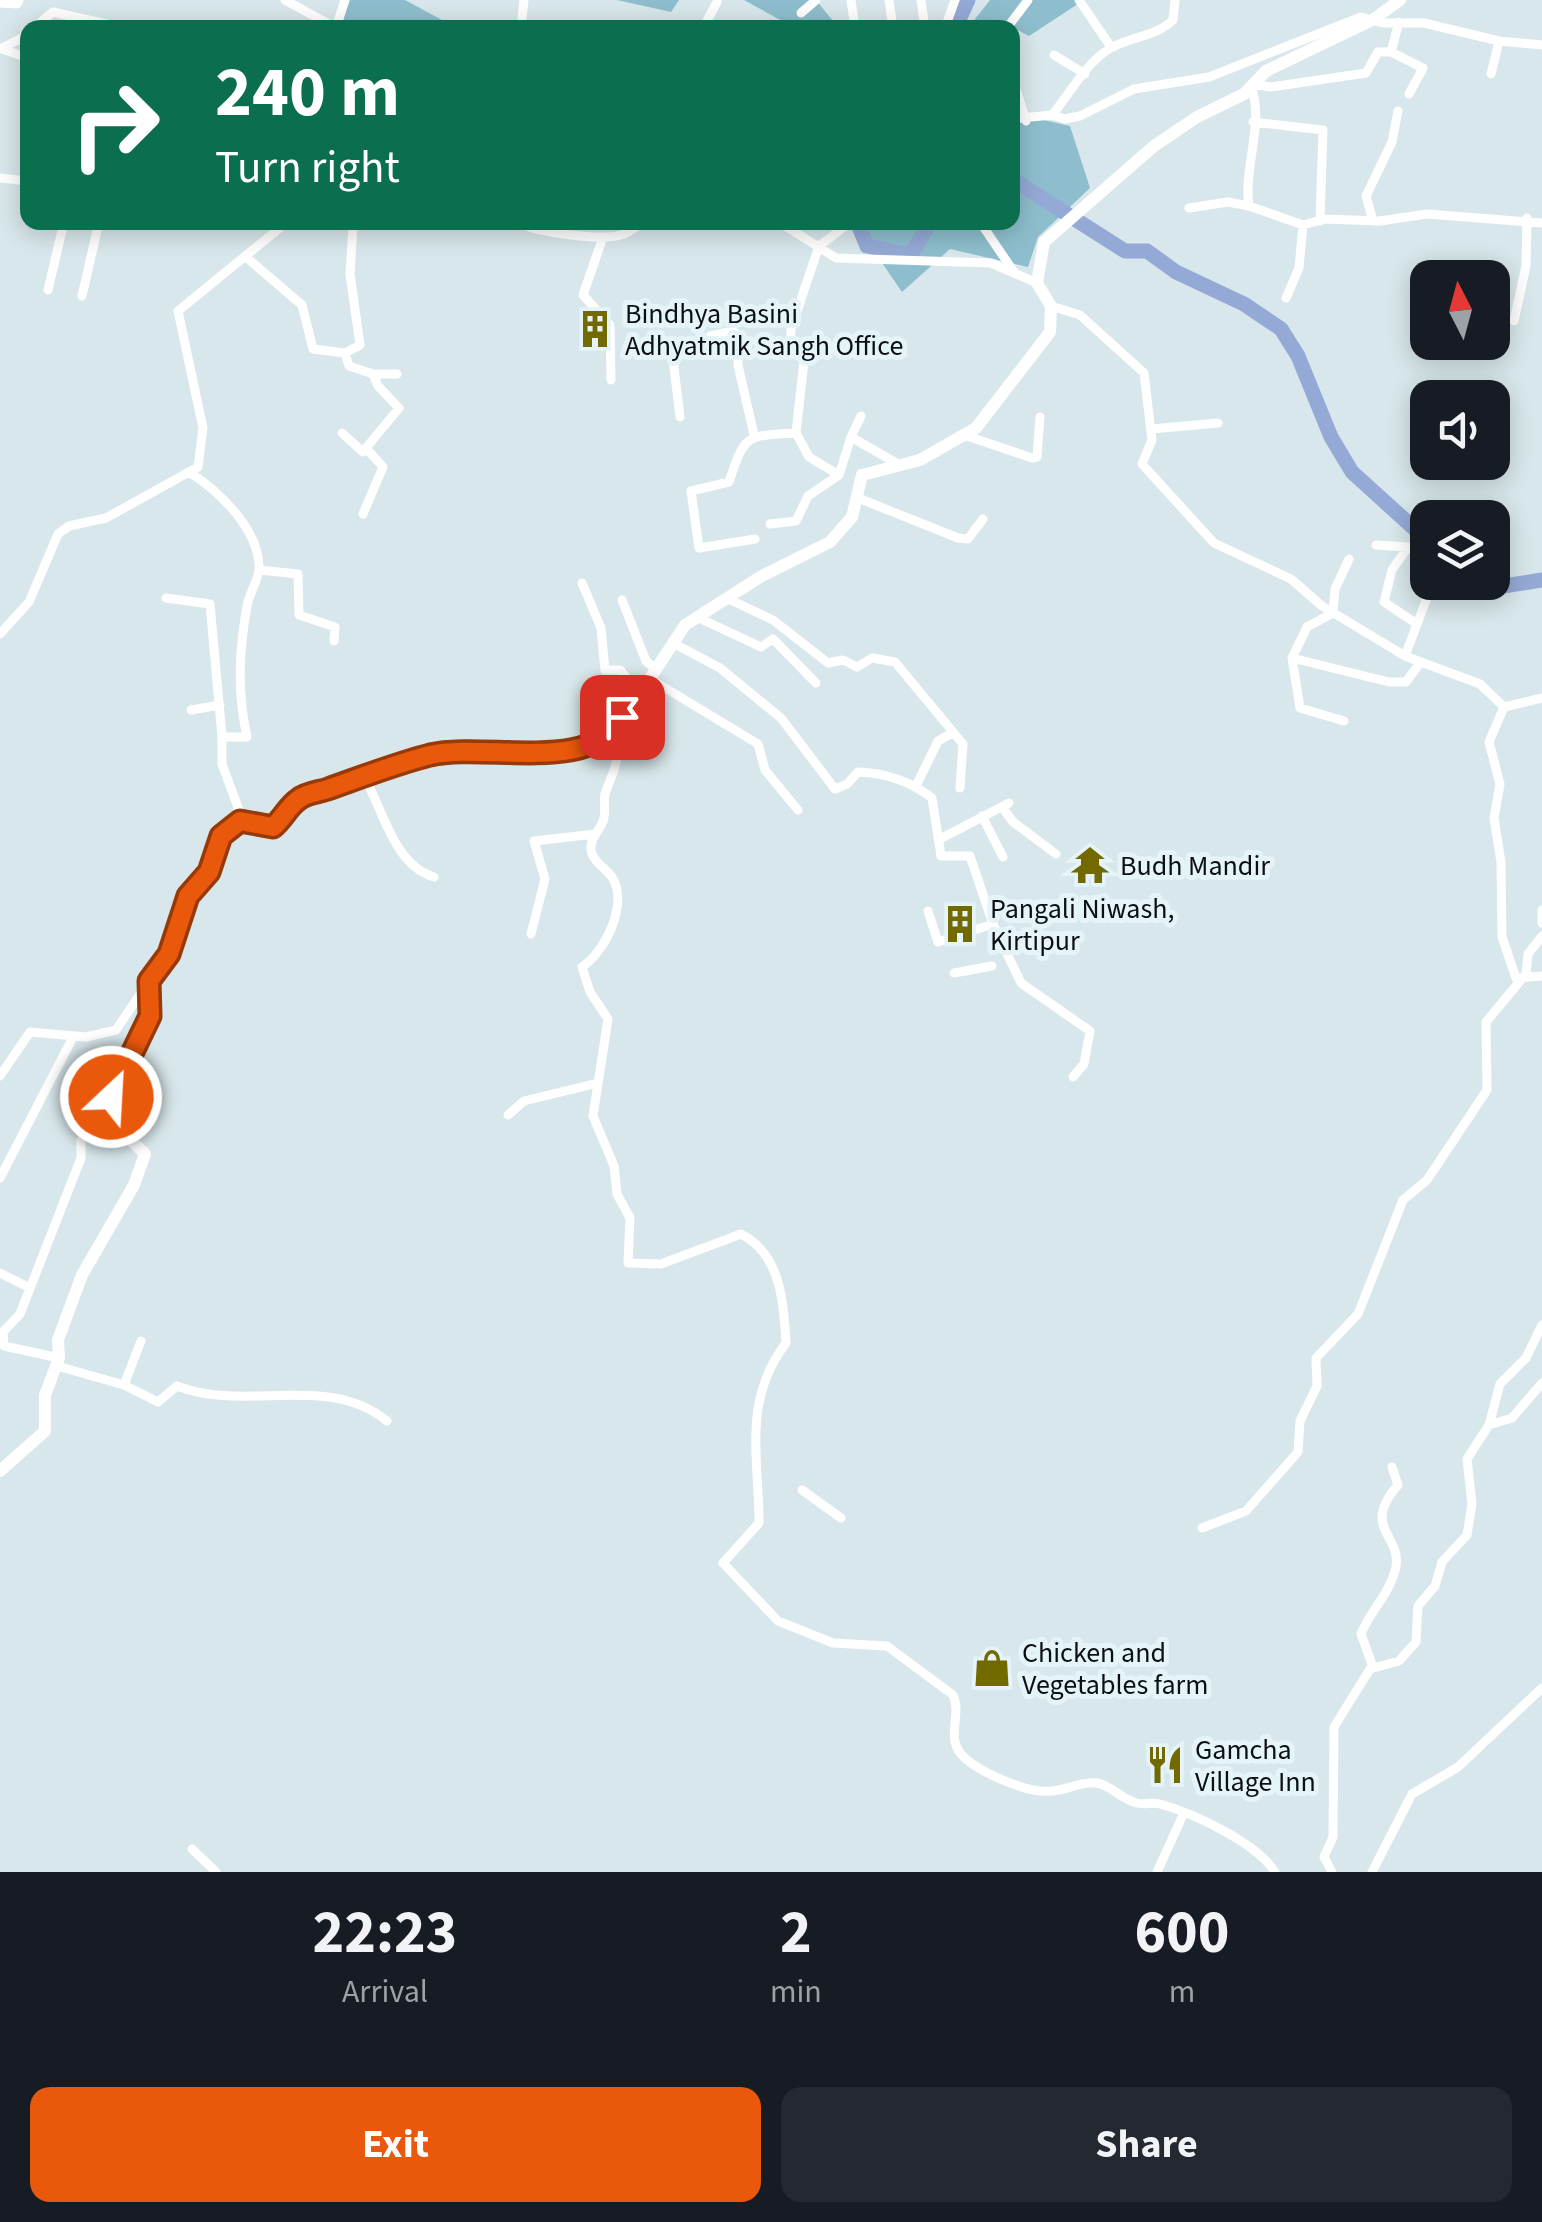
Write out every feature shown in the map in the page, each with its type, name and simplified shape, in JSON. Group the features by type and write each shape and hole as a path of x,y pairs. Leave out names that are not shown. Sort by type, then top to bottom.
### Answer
{"street":[{"path":"0,3 18,4 19,0"},
{"path":"284,0 321,20"},
{"path":"802,13 816,0"},
{"path":"1079,0 1112,47"},
{"path":"1052,115 1112,47 1166,27 1173,20 1175,0"},
{"path":"1037,283 1044,242 1173,132 1290,58 1374,19 1400,0"},
{"path":"44,20 53,12 88,20"},
{"path":"1020,120 1080,116 1134,89 1210,77 1361,17 1542,45"},
{"path":"1391,52 1399,22"},
{"path":"1491,74 1498,41"},
{"path":"1252,85 1271,87 1366,73 1378,52 1391,52 1424,68 1409,94"},
{"path":"1054,55 1085,74"},
{"path":"1249,206 1256,99 1252,85"},
{"path":"1020,102 1026,121"},
{"path":"1373,221 1366,196 1392,142 1398,111"},
{"path":"1253,122 1323,130 1320,220"},
{"path":"1189,208 1228,202 1304,225 1320,220 1373,221 1428,214 1542,222"},
{"path":"1514,321 1526,266 1527,218"},
{"path":"1286,298 1299,268 1304,225"},
{"path":"48,290 62,230"},
{"path":"82,296 97,230"},
{"path":"0,634 30,602 58,534 69,526 106,518 189,472 200,459 202,428 178,311 194,294 247,258 278,230"},
{"path":"247,258 302,305 313,349 345,353 360,345 350,274 353,230"},
{"path":"532,230 603,237 630,230"},
{"path":"0,1076 30,1032 72,1037 122,1026 169,954 188,896 209,872 221,836 240,821 273,827 300,797 460,749 546,755 613,735 685,625 702,619 726,598 830,542 852,517 862,475 920,460 976,428 1013,375 1042,346 1050,332 1050,306 1037,283 992,263 836,258 793,230"},
{"path":"839,475 809,456 796,434 804,361 790,347 791,329 819,246 840,230"},
{"path":"985,230 1014,272"},
{"path":"603,237 583,296 610,325 612,380"},
{"path":"1050,306 1080,315 1144,373 1151,428 1142,464 1214,543 1291,579 1333,613 1405,656 1480,684 1504,707"},
{"path":"680,417 673,389 672,351 695,352 710,336 733,331 738,334 738,365 754,435"},
{"path":"345,353 349,366 373,374 397,374"},
{"path":"342,433 363,452 399,408 378,386 373,374"},
{"path":"770,524 796,520 808,496 839,475 861,416"},
{"path":"964,435 1037,457 1040,417"},
{"path":"1151,428 1218,424"},
{"path":"754,539 699,548 691,491 729,482 740,446 754,435 796,434"},
{"path":"852,437 898,464"},
{"path":"363,514 384,472 366,448"},
{"path":"189,472 212,487 237,517 251,537 259,570 249,597 240,657 247,737 222,738"},
{"path":"858,498 958,538 968,538 983,519"},
{"path":"1376,545 1408,546"},
{"path":"1408,546 1392,570 1384,602 1414,622"},
{"path":"1333,613 1335,588 1349,559"},
{"path":"259,570 298,574 299,616 335,627 334,641"},
{"path":"582,583 601,628 606,670 620,670 640,694"},
{"path":"166,598 210,604 222,764 240,821"},
{"path":"726,598 773,620 828,662 843,660 857,667 872,658 894,662 964,744 960,788"},
{"path":"622,600 655,675 758,744 765,770 798,810"},
{"path":"1405,656 1424,600"},
{"path":"1333,613 1312,622 1292,658 1300,708 1344,721"},
{"path":"702,619 761,647 773,639 816,683"},
{"path":"673,642 720,668 781,718 835,789 858,772 878,772 916,786 932,798 945,858 970,856 993,924 1026,988 1090,1030 1084,1064 1072,1077"},
{"path":"1292,658 1388,682 1406,682 1420,663"},
{"path":"1504,707 1542,698"},
{"path":"190,710 220,705"},
{"path":"1504,707 1489,742 1500,784 1494,818 1501,862 1502,937 1516,978 1542,976"},
{"path":"916,786 938,740 952,733"},
{"path":"613,735 618,769 604,797 604,820 594,834 592,858 614,880 617,895 608,940 596,958 582,968 590,992 608,1019 593,1116 614,1166 617,1194 630,1218 628,1263 661,1264 741,1234 758,1246 783,1288 786,1343 767,1368 753,1463 759,1523 723,1563 778,1622 833,1644 887,1646 953,1695 957,1703 954,1742 962,1755 984,1770 1048,1792 1102,1784 1117,1796 1139,1804 1158,1803 1182,1815 1217,1823 1229,1838 1265,1856 1275,1872"},
{"path":"363,775 407,858 422,873 434,877"},
{"path":"940,839 1006,805 1056,854"},
{"path":"982,816 1003,857"},
{"path":"530,934 545,879 534,841 594,834"},
{"path":"1542,910 1542,923"},
{"path":"928,911 938,942 993,924"},
{"path":"1202,1528 1246,1511 1298,1452 1300,1421 1317,1386 1316,1358 1358,1314 1403,1200 1427,1180 1487,1090 1486,1022 1522,978 1530,950 1542,936"},
{"path":"954,973 992,966"},
{"path":"149,981 150,1016 104,1114 81,1140 81,1158 20,1314 2,1332 2,1346 124,1385 158,1402 178,1386 216,1396 350,1398 387,1421"},
{"path":"0,1178 72,1037"},
{"path":"508,1116 524,1101 598,1083"},
{"path":"0,1471 46,1431 45,1395 58,1362 58,1340 82,1275 134,1185 145,1154 104,1114"},
{"path":"0,1273 30,1288"},
{"path":"1332,1872 1324,1858 1334,1837 1334,1726 1373,1667 1399,1661 1410,1652 1417,1637 1418,1606 1435,1586 1442,1562 1468,1534 1472,1504 1467,1459 1489,1425 1500,1384 1526,1358 1542,1325"},
{"path":"124,1385 140,1341"},
{"path":"1489,1425 1512,1418 1542,1383"},
{"path":"1373,1667 1361,1634 1369,1615 1383,1600 1396,1566 1382,1514 1386,1496 1398,1485 1392,1468"},
{"path":"802,1490 841,1518"},
{"path":"1372,1872 1412,1794 1458,1767 1542,1688"},
{"path":"1157,1872 1182,1815"},
{"path":"192,1849 216,1872"}],"shaded area":[{"path":"347,0 405,0 442,20 339,20"},
{"path":"617,0 679,0 671,12"},
{"path":"744,0 816,0 832,20 780,20"},
{"path":"990,0 1084,0 1029,36 1020,31 1020,20 974,20"},
{"path":"1020,115 1070,126 1090,188 1038,237 1028,267 950,249 902,292 863,230 1020,230"}],"waterway":[{"path":"959,20 968,0"},
{"path":"1020,184 1125,251 1147,251 1176,272 1244,304 1281,329 1298,356 1331,437 1352,472 1410,525"},
{"path":"860,230 867,246 911,255 925,230"},
{"path":"1510,585 1542,580"}],"place":[{"name":"Bindhya Basini Adhyatmik Sangh Office","path":"595,329"},
{"name":"Budh Mandir","path":"1090,865"},
{"name":"Pangali Niwash, Kirtipur","path":"960,924"},
{"name":"Chicken and Vegetables farm","path":"992,1668"},
{"name":"Gamcha Village Inn","path":"1165,1765"}],"route":[{"path":"111,1097 150,1016 149,981 169,954 188,896 209,872 221,836 240,821 273,827 300,797 418,758 460,749 546,755 604,741 613,735 622,717"}]}
